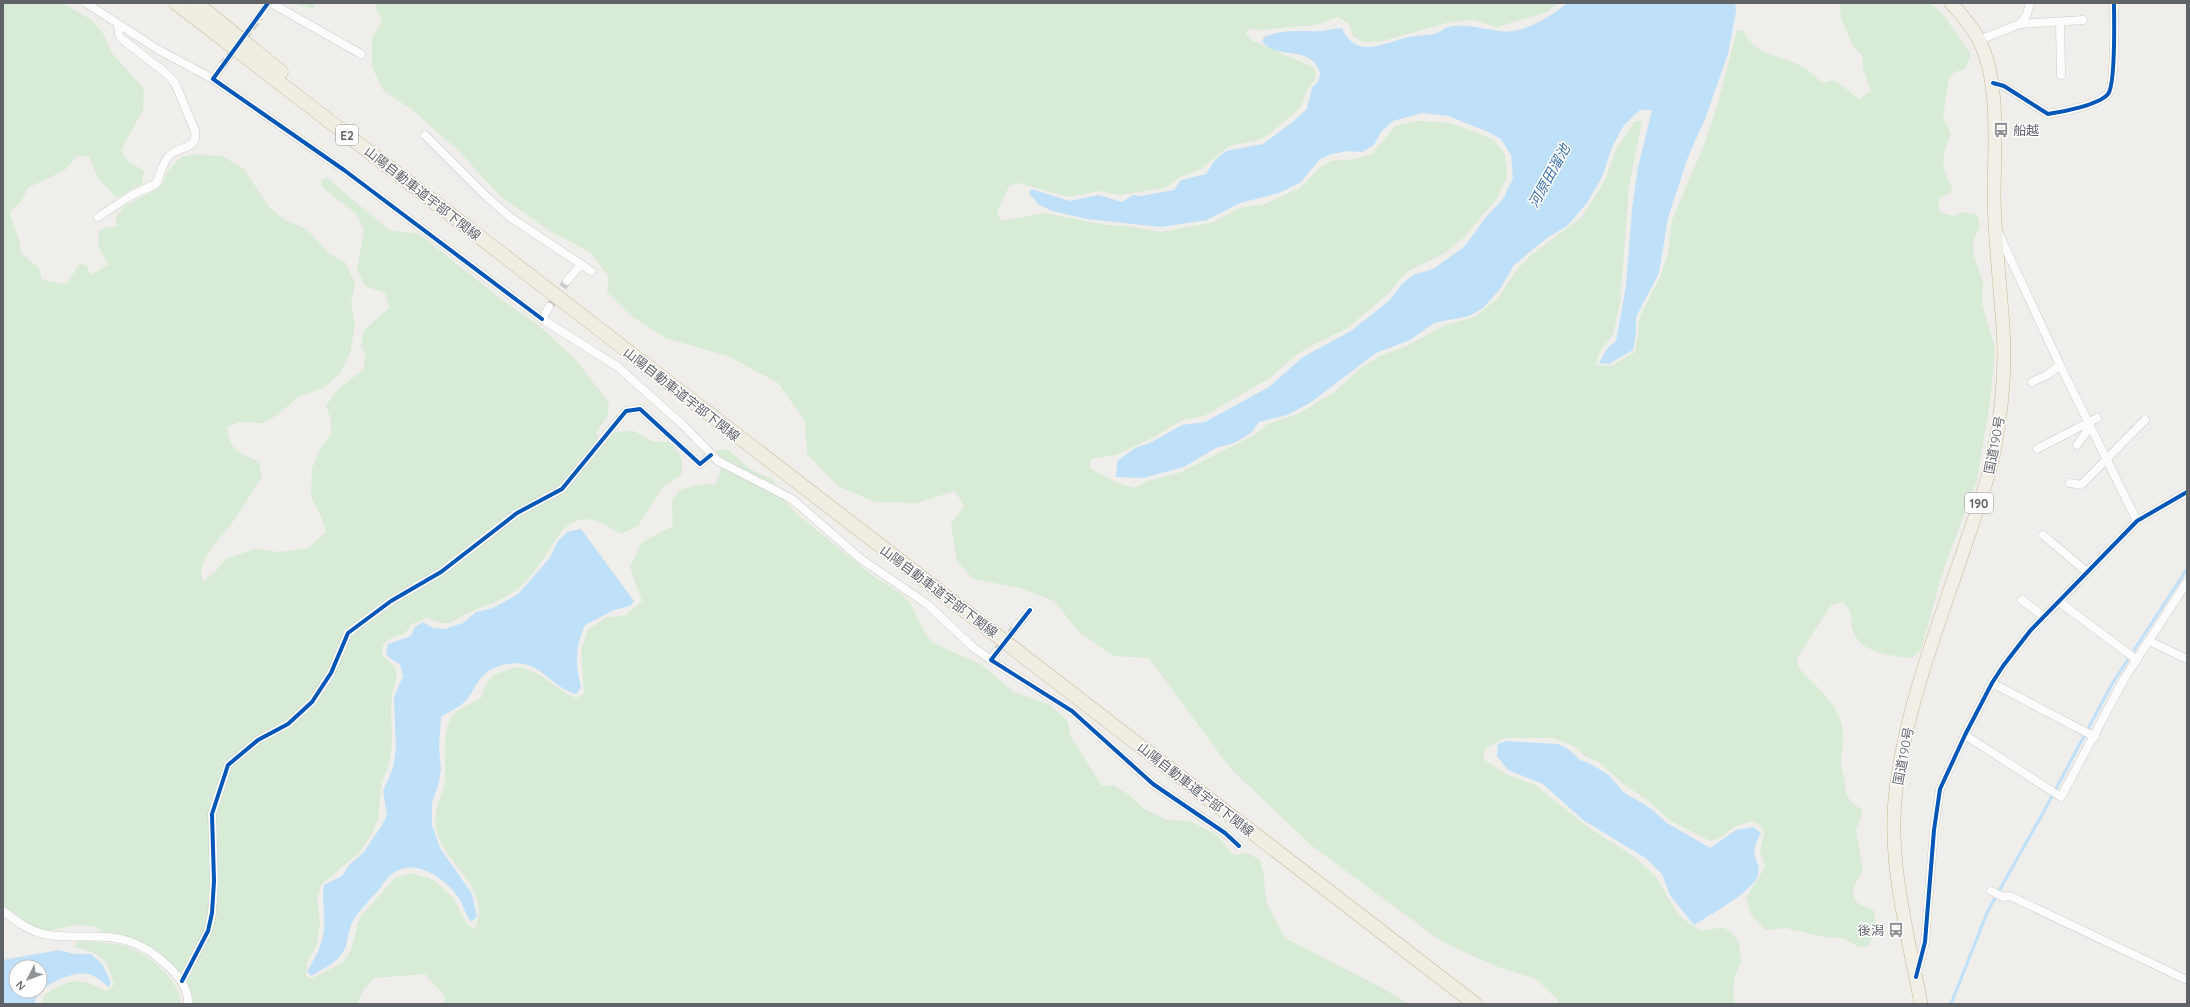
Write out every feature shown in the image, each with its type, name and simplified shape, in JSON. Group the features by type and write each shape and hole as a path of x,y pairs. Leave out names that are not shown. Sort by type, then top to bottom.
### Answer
{"highway":[{"name":"山陽自動車道宇部下関線","path":"176,3 1475,1004"},
{"name":"山陽自動車道宇部下関線","path":"196,3 517,267"},
{"name":"国道190号","path":"1921,1004 1900,895 1897,866 1896,793 1906,735 1920,680 1986,484 1999,422 2004,380 2004,329 1994,224 1993,83 1979,40 1966,19 1951,3"}],"street":[{"path":"86,3 157,49 214,79 344,170 542,320 618,366 683,425 718,461 792,499 861,559 927,604 974,648 1072,711 1153,784 1225,832 1239,846"},
{"path":"261,15 270,3 361,54"},
{"path":"2020,24 2027,14 2030,3"},
{"path":"1993,83 2004,86 2048,114 2093,104 2102,99 2109,93 2114,71 2114,3"},
{"path":"1979,40 2020,24 2083,20"},
{"path":"2060,22 2061,75"},
{"path":"98,217 132,195 156,184 167,157 193,143 196,139 195,131 175,83 167,74 122,39 119,35 118,24"},
{"path":"214,79 222,66"},
{"path":"425,135 487,197 510,217 591,271"},
{"path":"1994,224 2060,365 2089,425 2108,458 2137,521"},
{"path":"567,281 581,264"},
{"path":"542,320 549,307"},
{"path":"2032,382 2047,375 2060,365"},
{"path":"182,981 208,931 212,914 214,881 212,814 228,765 258,740 288,724 312,702 331,673 348,633 391,601 441,572 517,513 562,489 626,412 640,409 700,464 711,455"},
{"path":"2037,450 2089,425 2098,418"},
{"path":"2070,482 2081,485 2145,420"},
{"path":"2077,445 2089,425"},
{"path":"1916,977 1925,942 1934,830 1940,789 1964,735 1992,684 2003,666 2043,616 2137,521 2187,492"},
{"path":"2043,535 2087,572"},
{"path":"1964,735 2062,797 2095,737 2114,698 2187,582"},
{"path":"2022,600 2043,616"},
{"path":"2058,601 2137,660"},
{"path":"1016,626 1030,610"},
{"path":"2149,641 2187,659"},
{"path":"991,660 996,652"},
{"path":"1992,684 2095,737"},
{"path":"1991,892 2003,897 2010,896 2187,980"},
{"path":"3,911 15,920 48,935 128,941 151,953 172,970 182,981 188,993 188,1004"}],"green space":[{"path":"3,3 63,3 93,21 104,35 111,52 144,89 143,110 121,150 128,161 144,171 142,184 116,198 98,178 89,156 77,156 65,170 28,188 22,200 10,212 21,253 39,268 42,280 66,284 80,264 86,265 91,275 108,265 98,245 99,231 107,227 117,227 116,217 125,206 162,186 167,172 180,158 192,154 222,156 244,169 269,207 285,220 306,229 330,254 345,262 355,284 351,303 355,325 350,354 340,374 323,388 298,397 276,416 262,423 238,422 227,427 230,441 236,450 259,462 262,477 235,519 217,540 206,556 202,573 203,582 215,572 227,558 255,549 280,552 308,548 326,532 321,516 311,497 312,468 320,449 331,434 331,420 326,406 337,390 364,369 365,354 361,345 364,330 389,308 385,293 365,286 357,270 364,230 356,214 322,187 321,180 327,178 389,230 419,234 501,299 538,325 576,360 609,403 608,416 596,433 600,442 611,432 634,431 653,442 669,442 682,460 681,475 663,487 638,526 621,534 594,520 584,519 575,521 556,539 534,572 513,592 501,599 447,623 442,623 428,618 412,624 405,633 390,639 383,644 382,655 394,666 397,675 391,707 392,743 389,765 382,781 378,818 373,832 360,852 321,885 317,899 320,922 317,944 307,963 306,975 310,979 342,963 351,950 360,917 395,878 410,873 434,880 453,898 467,924 475,929 479,914 478,901 473,889 441,842 435,822 445,778 445,744 448,726 451,719 455,713 481,698 485,686 493,676 517,667 534,672 576,698 584,694 581,650 588,630 605,618 626,615 642,601 630,567 641,543 673,526 672,500 680,490 696,485 716,484 721,469 716,451 727,449 750,469 774,480 780,495 796,513 873,576 900,593 911,604 924,632 933,643 982,665 1014,692 1050,705 1067,720 1071,737 1102,786 1113,785 1129,795 1144,809 1167,820 1190,821 1217,835 1233,855 1247,853 1260,860 1264,876 1266,901 1285,938 1384,989 1408,1004 443,1004 445,996 425,974 375,978 364,989 357,1004 193,1004 191,990 182,973 148,946 126,936 109,935 94,926 76,925 47,931 22,923 3,910"},
{"path":"294,3 316,3 313,9"},
{"path":"374,3 1558,3 1547,12 1497,27 1473,20 1450,22 1379,42 1363,42 1353,36 1349,24 1338,17 1316,25 1262,30 1248,29 1246,34 1253,41 1315,68 1316,78 1306,92 1300,108 1268,135 1259,140 1229,146 1201,169 1180,177 1165,188 1120,195 1099,191 1068,197 1019,183 1009,186 997,213 1001,221 1044,213 1107,225 1127,226 1161,232 1214,222 1239,208 1265,204 1301,187 1319,168 1331,161 1355,159 1372,154 1395,126 1417,121 1451,123 1493,139 1505,154 1507,177 1496,200 1465,236 1445,253 1406,272 1387,295 1346,329 1310,346 1294,357 1270,378 1204,416 1182,420 1156,436 1116,455 1091,459 1090,468 1115,482 1134,488 1148,481 1181,472 1254,435 1268,424 1300,413 1333,393 1361,368 1378,357 1409,345 1445,325 1475,317 1498,298 1516,271 1531,255 1582,217 1604,182 1617,148 1635,121 1642,121 1629,186 1620,304 1613,334 1600,351 1596,365 1611,366 1635,352 1640,316 1660,277 1668,254 1672,220 1704,145 1718,103 1737,30 1743,31 1749,40 1762,51 1803,67 1823,83 1834,80 1859,99 1871,91 1863,69 1862,56 1852,44 1841,18 1840,3 1930,3 1943,14 1971,55 1965,69 1955,72 1949,78 1943,117 1951,134 1945,149 1943,161 1945,172 1952,187 1950,193 1939,198 1939,212 1955,216 1962,212 1977,215 1980,227 1973,240 1974,258 1983,281 1982,305 1995,348 1990,403 1977,480 1942,574 1921,650 1911,658 1878,652 1864,645 1858,640 1854,633 1851,614 1843,602 1831,605 1797,658 1798,667 1833,705 1838,714 1843,733 1841,764 1845,781 1845,791 1851,802 1863,810 1856,831 1863,871 1855,885 1853,896 1859,904 1874,910 1876,932 1867,947 1857,946 1843,938 1824,937 1786,928 1766,930 1751,915 1746,897 1765,867 1760,851 1764,833 1762,827 1753,821 1734,827 1721,837 1710,841 1669,820 1650,802 1621,782 1600,763 1585,756 1576,747 1553,738 1505,738 1485,749 1483,759 1506,774 1535,785 1588,827 1636,858 1656,877 1679,916 1701,931 1724,927 1738,940 1742,962 1734,982 1735,1004 1559,1004 1558,1000 1536,979 1495,966 1441,941 1312,846 1230,768 1149,658 1113,656 1079,632 1054,601 1021,588 973,579 957,561 951,524 964,506 955,491 917,503 875,502 838,486 807,454 805,421 778,383 728,356 665,338 630,315 607,292 609,277 590,252 550,231 501,197 458,150 411,109 383,90 372,67 372,39 382,21"},
{"path":"78,940 124,946 137,951 154,962 169,977 179,994 181,1004 42,1004 43,999 48,999 48,993 61,985 75,981 88,983 106,991 114,985 109,969 102,958 91,952 75,947"}],"water":[{"name":"河原田溜池","path":"1567,3 1735,3 1736,11 1728,54 1705,119 1688,157 1668,218 1659,273 1636,317 1636,333 1633,350 1609,364 1599,363 1607,349 1616,341 1626,286 1632,209 1638,167 1652,110 1640,110 1624,125 1612,147 1603,175 1587,203 1567,226 1547,238 1514,265 1500,289 1483,308 1469,316 1434,323 1410,340 1376,353 1310,403 1287,415 1259,422 1251,433 1234,443 1216,448 1184,467 1143,478 1116,477 1117,461 1135,448 1150,443 1182,425 1205,422 1269,387 1303,357 1351,331 1390,300 1401,285 1413,275 1433,269 1464,247 1486,217 1503,199 1513,178 1511,155 1501,139 1486,131 1448,116 1422,113 1393,121 1381,132 1374,145 1362,152 1348,151 1331,154 1319,160 1301,182 1279,193 1240,203 1207,220 1161,227 1087,219 1052,211 1038,204 1029,193 1031,189 1070,201 1099,195 1122,202 1133,195 1141,196 1174,190 1181,180 1206,174 1215,160 1226,151 1263,144 1307,109 1312,87 1318,82 1320,73 1315,63 1308,58 1267,46 1262,41 1264,37 1272,34 1287,31 1323,31 1342,28 1347,37 1354,43 1369,47 1386,44 1408,37 1433,34 1454,26 1467,26 1508,32 1527,28 1553,14"},
{"path":"581,529 634,601 630,606 614,610 585,625 579,641 577,655 581,687 576,694 565,690 540,671 528,665 520,663 504,664 489,671 483,676 465,702 441,717 439,747 441,770 438,786 432,802 432,825 440,848 472,894 477,917 471,922 460,900 441,879 423,870 405,868 390,875 358,913 351,925 344,951 341,955 331,964 311,976 307,971 318,952 324,931 324,885 342,876 349,865 363,853 381,827 387,815 383,791 393,768 396,749 394,697 403,676 400,664 386,654 388,644 411,636 415,627 423,622 433,628 444,629 463,623 476,612 493,608 518,594 549,559 558,541 567,532"},
{"path":"1505,741 1558,744 1568,749 1580,760 1589,763 1609,775 1623,792 1650,808 1667,823 1710,848 1736,830 1753,827 1761,833 1755,847 1755,856 1759,869 1755,881 1740,895 1694,925 1670,895 1662,874 1647,859 1583,820 1543,784 1508,770 1497,756 1498,744"},
{"path":"59,950 74,954 91,954 102,964 111,982 109,987 91,975 84,973 67,976 48,986 48,959 9,959"},
{"path":"8,959 8,999 36,999 35,1004 3,1004 3,960"}],"waterway":[{"path":"1951,1004 1987,913 2000,889 2043,813 2112,684 2187,569"}],"tunnel":[{"path":"222,66 261,15"},
{"path":"549,307 567,281"},
{"path":"996,652 1016,627"}],"cycle path":[{"path":"268,3 213,79 344,170 542,319"},
{"path":"1993,83 2004,86 2048,114 2089,105 2103,98 2108,94 2111,88 2114,51 2114,3"},
{"path":"182,981 208,931 212,913 214,881 212,814 228,765 258,740 288,724 312,702 331,673 348,633 391,601 441,572 517,513 562,489 626,411 640,409 700,464 711,455"},
{"path":"1916,977 1925,942 1934,830 1940,789 1965,735 1992,683 2030,631 2137,521 2187,492"},
{"path":"1030,610 991,660 1072,711 1153,784 1225,833 1239,846"}],"place":[{"name":"船越","path":"2001,130"},
{"name":"後潟","path":"1896,930"}]}
